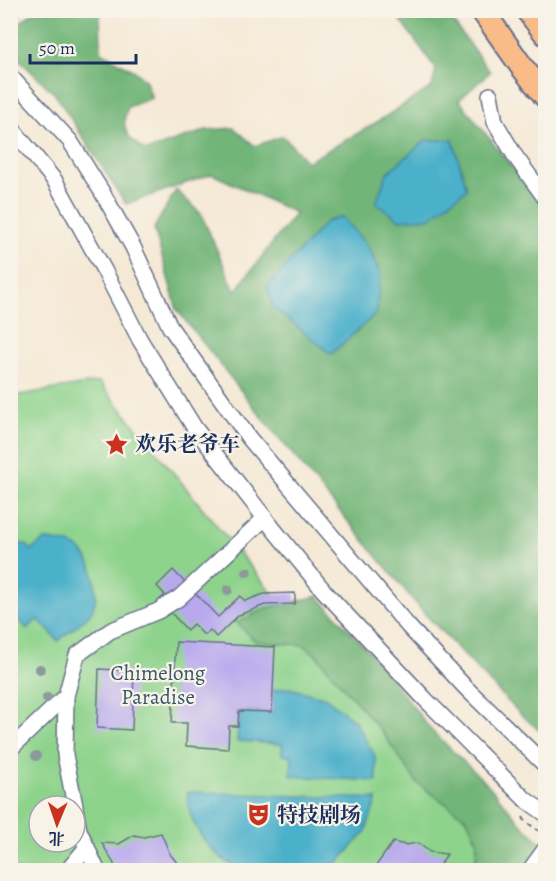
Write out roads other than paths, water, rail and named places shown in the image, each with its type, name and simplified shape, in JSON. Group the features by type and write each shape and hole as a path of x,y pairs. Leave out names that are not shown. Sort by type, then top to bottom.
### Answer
{"highway":[{"path":"473,10 546,97"},
{"path":"482,10 522,67"},
{"path":"527,10 546,34"},
{"path":"543,10 546,15"}],"street":[{"path":"10,76 70,141 133,247 170,327 249,438 408,626 466,688 546,766"},
{"path":"490,94 495,122 515,156 546,199"},
{"path":"10,126 55,181 140,340 194,427 324,591 425,699 526,800 546,814"},
{"path":"72,794 65,755 66,696 77,655 110,631 158,611 179,598 265,518"},
{"path":"10,749 66,696"},
{"path":"87,847 97,870"},
{"path":"530,870 546,848"},
{"path":"68,870 81,854"}],"water":[{"path":"426,140 453,140 467,189 429,218 400,220 376,203 387,173"},
{"path":"342,217 369,248 380,273 377,313 331,354 273,307 267,287 327,221"},
{"path":"45,540 66,543 80,550 90,563 95,583 92,610 58,641 38,619 27,629 11,611 11,549 18,543 27,545 31,550"},
{"path":"289,688 326,698 355,721 375,756 377,781 291,776 292,756 282,755 282,744 237,741 239,711 272,712 273,690"},
{"path":"187,792 377,799 365,833 338,862 318,870 244,870 226,861 205,841 191,816"}],"place":[{"name":"欢乐老爷车","path":"117,444"},
{"name":"特技剧场","path":"259,815"}],"park label":[{"name":"Chimelong Paradise","path":"158,685"}]}
